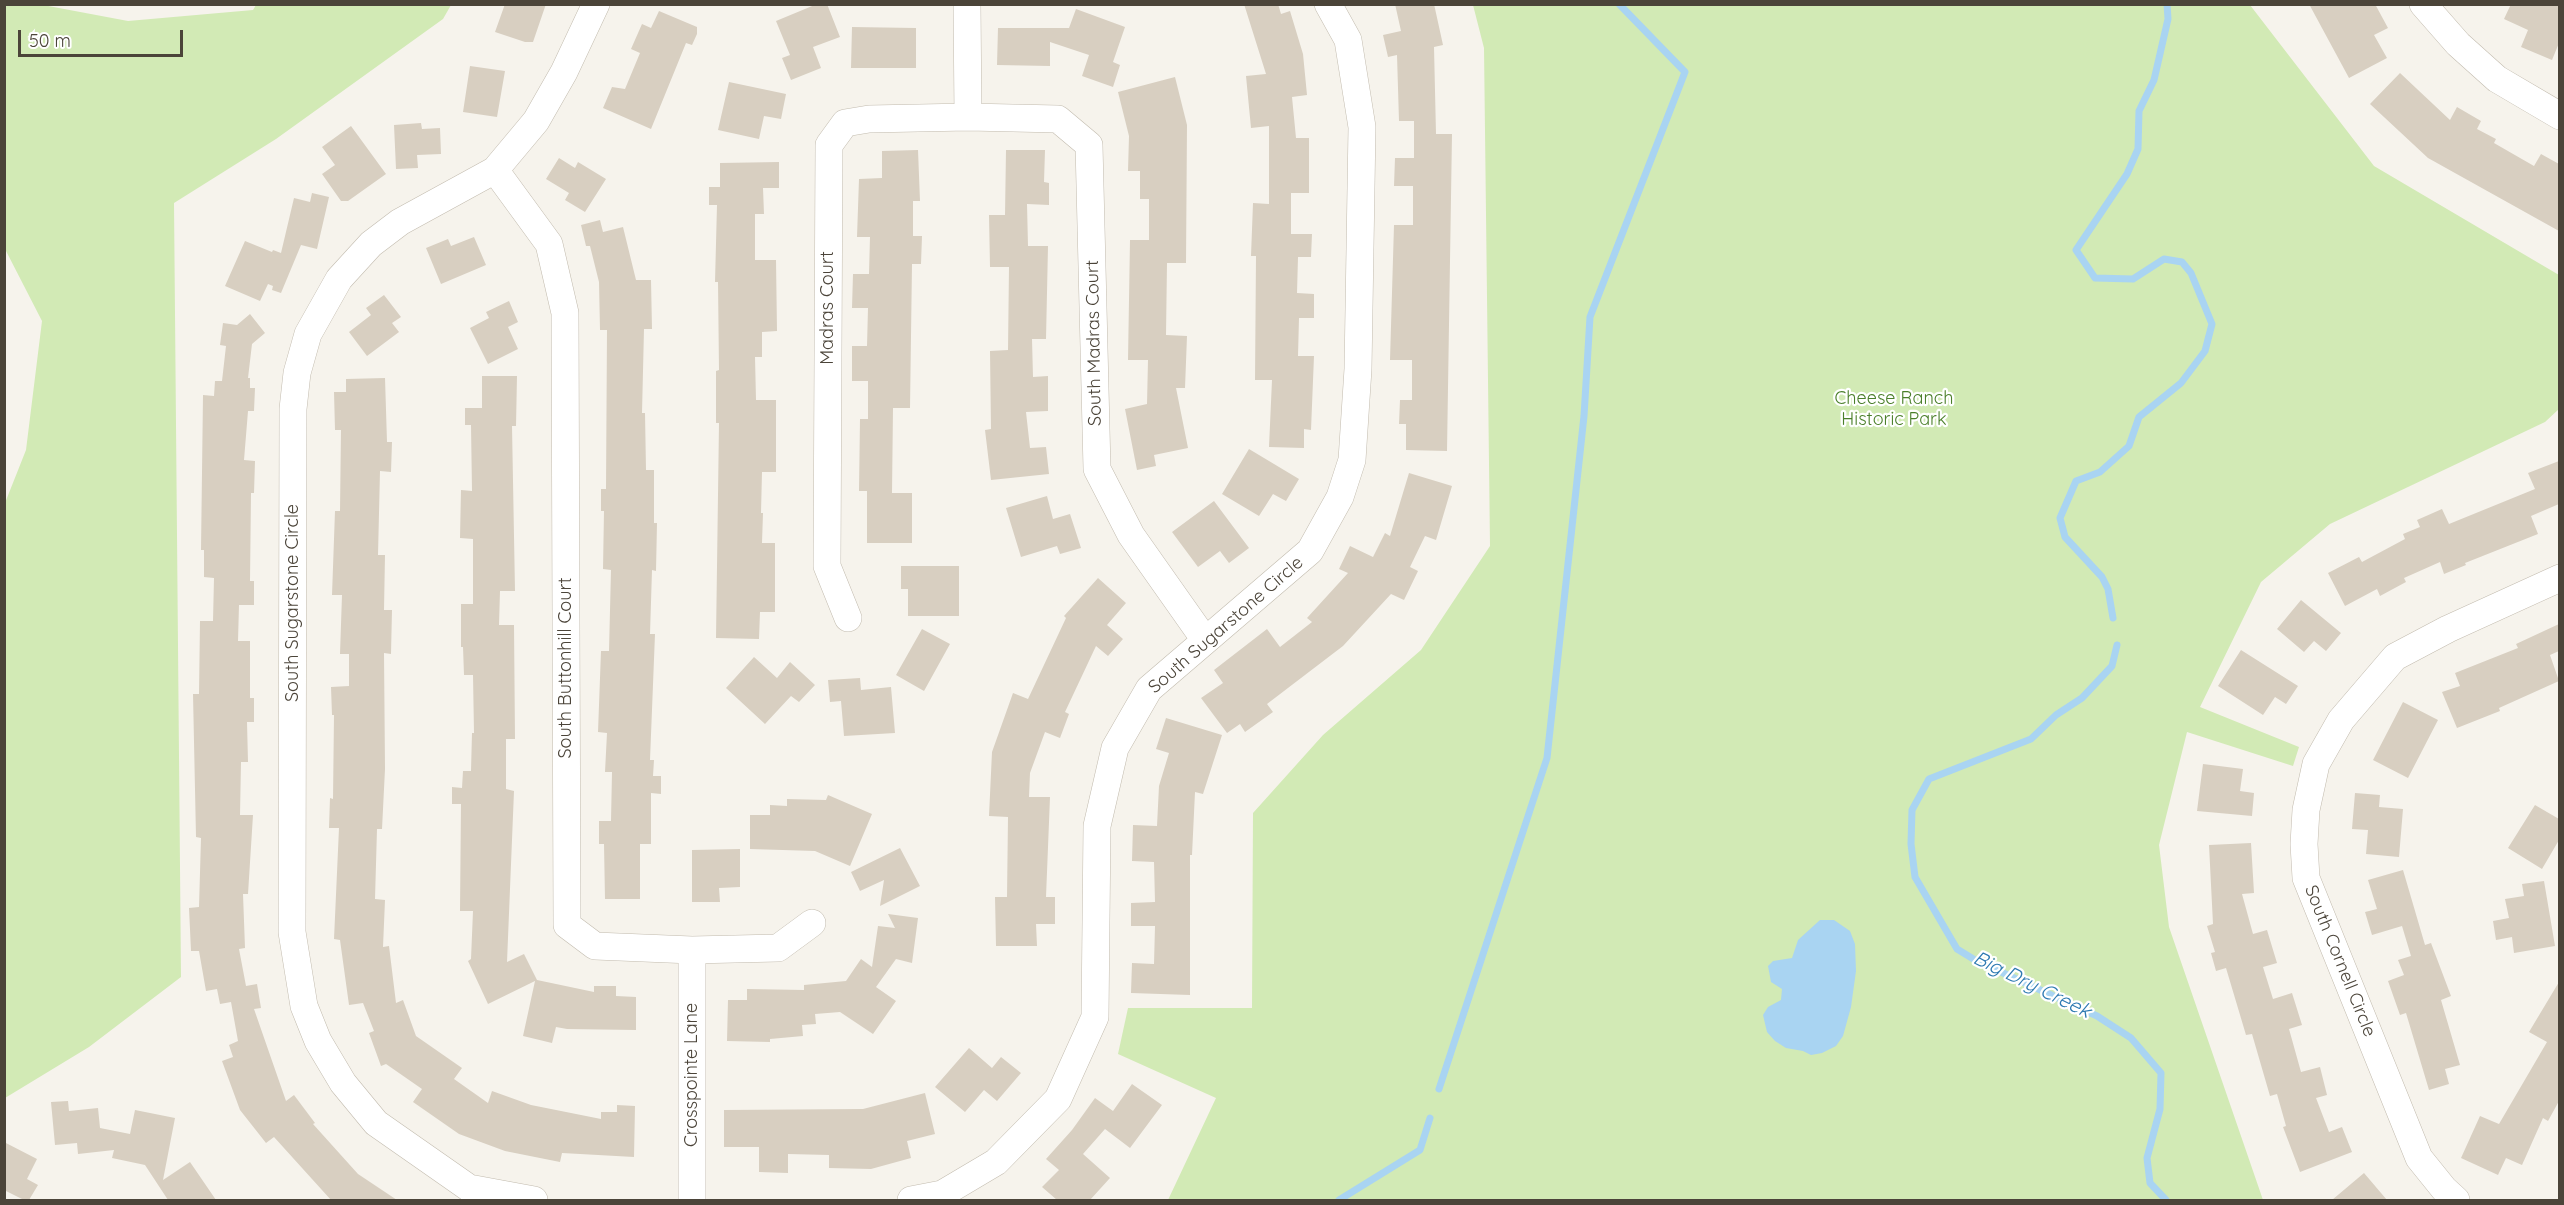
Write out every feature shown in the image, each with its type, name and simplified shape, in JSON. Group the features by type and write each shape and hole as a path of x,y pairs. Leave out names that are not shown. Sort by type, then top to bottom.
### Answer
{"street":[{"name":"South Sugarstone Circle","path":"534,1200 469,1188 376,1123 343,1083 315,1032 304,1006 292,932 293,409 300,363 308,334 339,279 371,244 400,222 495,170 536,121 564,72 596,4"},
{"path":"967,4 968,117"},
{"name":"South Sugarstone Circle","path":"911,1200 942,1194 996,1162 1058,1099 1095,1017 1097,826 1115,748 1149,689 1310,551 1340,497 1352,459 1358,369 1362,127 1348,40 1328,4"},
{"path":"2423,4 2458,44 2497,79 2559,116"},
{"name":"Madras Court","path":"848,618 827,567 829,145 845,123 869,119 968,117"},
{"name":"South Madras Court","path":"968,117 1058,119 1089,145 1097,470 1131,535 1205,640"},
{"name":"South Buttonhill Court","path":"495,170 549,244 565,313 567,925 595,946 692,950 778,948 812,923"},
{"name":"South Cornell Circle","path":"2456,1200 2419,1158 2306,878 2304,844 2306,810 2316,764 2341,720 2395,657 2448,629 2559,578"},
{"name":"Crosspointe Lane","path":"692,950 692,1200"}],"green space":[{"path":"5,4 43,5 128,21 253,10 256,5 451,5 443,19 276,139 174,203 181,977 89,1047 5,1098 5,503 26,450 42,321 5,249"},
{"name":"Cheese Ranch Historic Park","path":"1473,5 2250,5 2374,166 2559,275 2559,409 2545,422 2330,524 2261,582 2200,707 2299,747 2293,766 2187,732 2159,845 2169,927 2263,1200 1168,1200 1216,1098 1118,1054 1128,1008 1252,1008 1253,813 1323,735 1421,650 1490,546 1484,48"}],"water":[{"path":"1820,920 1834,920 1850,931 1855,944 1856,971 1851,1007 1843,1036 1836,1046 1822,1053 1811,1055 1786,1048 1775,1041 1767,1032 1763,1015 1768,1007 1781,1000 1782,989 1771,982 1768,966 1773,961 1792,958 1798,940"}],"building":[{"path":"505,4 546,4 533,42 525,42 495,32"},
{"path":"817,4 827,4 840,37 813,47 821,68 791,80 782,58 790,55 776,21"},
{"path":"1244,4 1278,4 1281,14 1290,11 1303,54 1307,95 1292,97 1296,138 1309,138 1309,193 1291,193 1291,234 1312,234 1311,257 1298,257 1297,293 1314,294 1314,318 1299,318 1298,356 1314,356 1311,430 1304,429 1304,448 1269,447 1272,380 1255,380 1256,256 1251,256 1253,203 1269,204 1269,126 1251,128 1246,76 1266,74"},
{"path":"1395,4 1434,4 1443,45 1434,47 1436,134 1452,134 1447,451 1406,450 1406,424 1399,424 1400,400 1412,400 1412,360 1390,360 1394,225 1413,225 1413,186 1394,186 1395,158 1414,158 1414,121 1399,121 1397,55 1388,57 1383,35 1401,31"},
{"path":"2309,4 2375,4 2388,28 2374,35 2387,58 2349,78"},
{"path":"2511,4 2559,4 2559,43 2552,60 2521,47 2528,30 2504,19"},
{"path":"1076,9 1125,27 1113,62 1120,65 1113,87 1082,76 1089,55 1050,42 1050,66 997,65 998,28 1069,28"},
{"path":"659,11 697,27 697,34 692,45 686,43 651,129 603,108 612,87 625,89 640,53 631,49 642,24 651,28"},
{"path":"852,27 916,28 916,68 851,68"},
{"path":"470,66 505,71 497,117 463,112"},
{"path":"2400,73 2450,120 2457,107 2481,121 2477,129 2496,139 2494,143 2534,166 2541,154 2559,164 2559,231 2428,158 2370,104"},
{"path":"1175,77 1187,125 1186,263 1167,263 1166,335 1187,336 1185,388 1176,388 1188,448 1154,455 1156,466 1137,470 1125,409 1147,404 1148,360 1128,360 1130,240 1149,240 1149,199 1140,199 1140,171 1128,171 1129,136 1118,92"},
{"path":"729,82 786,94 781,119 764,116 759,139 718,130"},
{"path":"421,123 422,129 440,128 441,154 417,155 418,168 396,169 394,125"},
{"path":"351,126 386,174 348,201 341,201 322,174 335,165 322,147"},
{"path":"918,150 920,201 913,201 913,236 922,236 921,264 912,264 910,408 893,408 892,493 912,493 912,543 867,543 867,491 859,491 860,419 868,419 868,381 852,381 852,346 867,346 868,308 852,308 853,274 869,274 870,237 857,237 859,179 882,178 882,151"},
{"path":"1006,150 1045,150 1044,182 1049,183 1049,205 1027,204 1028,246 1048,246 1046,339 1032,339 1033,377 1048,376 1048,411 1026,412 1030,448 1046,447 1049,474 991,480 985,430 991,429 990,351 1008,350 1009,267 990,267 989,215 1005,215"},
{"path":"559,158 575,168 578,162 606,179 585,212 565,200 569,193 546,179"},
{"path":"779,162 779,188 763,188 764,214 755,214 755,260 776,260 777,331 762,332 762,357 755,357 756,400 776,400 776,472 762,472 761,513 763,513 762,543 775,543 775,612 760,612 759,639 716,638 719,423 716,423 716,371 719,370 718,282 715,282 717,205 709,205 709,187 720,187 720,163"},
{"path":"312,193 329,197 317,249 301,245 281,293 272,290 273,286 268,284 260,301 225,286 245,241 272,252 273,250 281,253 294,198 310,202"},
{"path":"600,220 603,232 623,227 636,280 651,280 652,329 644,329 642,413 645,413 646,470 654,470 654,523 657,523 656,571 652,570 650,634 655,634 650,760 654,760 653,776 661,776 661,794 651,793 651,844 640,844 640,899 605,899 604,844 599,844 599,821 611,821 612,772 605,772 607,733 598,732 601,651 609,651 611,570 603,569 604,511 601,511 601,489 606,489 607,330 600,330 599,282 590,246 586,246 581,225"},
{"path":"474,237 486,265 441,284 426,248 448,239 451,246"},
{"path":"384,295 401,317 392,323 399,332 367,356 349,332 371,315 366,308"},
{"path":"509,301 518,322 508,327 518,349 488,364 470,328 489,318 486,312"},
{"path":"250,314 265,333 252,344 248,378 250,378 250,388 255,388 254,411 248,411 244,460 255,461 254,493 251,493 250,581 254,581 254,605 239,605 238,641 250,641 250,698 254,698 254,722 247,722 248,762 241,762 240,815 253,815 248,894 243,894 245,948 239,949 246,986 257,984 261,1008 254,1009 286,1101 294,1095 315,1123 313,1124 358,1174 397,1200 331,1200 274,1137 266,1143 240,1110 222,1061 233,1057 229,1045 238,1041 231,1002 220,1004 217,989 206,991 199,951 191,951 189,908 199,907 201,838 196,837 193,694 199,694 200,621 213,621 214,578 204,577 204,550 201,550 203,395 214,396 215,381 222,381 226,346 220,345 223,323 237,325"},
{"path":"482,376 517,376 516,426 512,426 515,591 500,591 499,625 514,625 515,739 506,739 506,789 514,791 507,962 524,954 537,980 594,992 594,986 616,986 616,996 636,997 636,1030 556,1027 552,1043 523,1036 535,981 488,1004 468,961 471,959 473,911 460,911 461,804 452,804 452,787 462,788 463,771 471,771 472,733 474,733 473,675 464,675 463,647 461,647 461,604 473,604 473,539 460,538 461,490 472,491 471,425 465,425 465,408 482,408"},
{"path":"385,378 387,442 392,442 391,472 380,471 378,555 385,555 384,610 392,610 391,654 384,653 385,769 382,829 377,829 375,899 385,900 383,947 389,946 396,1003 403,1000 416,1036 462,1068 454,1079 488,1103 492,1091 531,1105 601,1119 601,1112 617,1112 617,1105 635,1106 634,1157 562,1153 560,1162 505,1151 459,1134 413,1102 422,1089 386,1064 381,1066 369,1033 374,1031 363,1003 349,1005 340,940 334,939 339,828 329,828 330,798 333,799 334,715 332,715 331,687 349,686 349,654 340,654 342,595 332,595 335,511 340,511 341,430 335,430 334,392 346,392 346,379"},
{"path":"1249,449 1299,479 1286,501 1273,494 1259,516 1222,494"},
{"path":"2559,461 2559,504 2531,516 2538,534 2465,563 2466,565 2444,574 2440,562 2404,578 2406,582 2380,596 2377,589 2345,606 2328,573 2359,557 2362,562 2405,539 2403,534 2420,527 2417,520 2442,509 2449,524 2535,489 2528,473"},
{"path":"1409,473 1452,486 1436,540 1425,536 1410,567 1418,571 1404,600 1391,594 1343,646 1267,704 1273,712 1245,732 1240,724 1227,733 1201,698 1223,683 1214,670 1267,629 1280,647 1312,622 1307,618 1348,573 1339,569 1350,546 1373,557 1385,533 1390,536"},
{"path":"1047,496 1053,519 1070,514 1081,548 1060,554 1057,546 1021,557 1006,508"},
{"path":"1214,501 1249,548 1229,563 1220,551 1198,567 1172,532"},
{"path":"901,566 959,566 959,616 908,616 908,589 901,589"},
{"path":"1098,578 1126,603 1107,625 1123,639 1108,656 1096,646 1065,712 1069,714 1060,738 1045,732 1030,773 1029,797 1050,797 1046,897 1055,897 1055,924 1036,924 1037,946 996,946 995,897 1007,897 1008,817 989,816 992,752 1013,693 1028,699 1066,618 1064,616"},
{"path":"2301,600 2341,633 2326,651 2314,641 2304,652 2277,629"},
{"path":"2559,624 2559,651 2550,655 2559,681 2499,708 2500,711 2457,728 2442,692 2460,686 2455,673 2518,648 2516,644"},
{"path":"922,629 950,644 924,691 896,675"},
{"path":"2241,650 2298,686 2286,704 2275,697 2263,715 2218,686"},
{"path":"754,657 777,678 790,662 815,685 799,702 791,696 765,724 726,688"},
{"path":"860,678 861,690 891,687 895,733 844,736 841,701 830,702 828,680"},
{"path":"2403,702 2438,720 2408,778 2373,760"},
{"path":"1166,718 1222,735 1203,794 1195,792 1192,855 1190,855 1190,995 1131,993 1132,963 1154,964 1155,926 1131,926 1131,903 1155,902 1154,862 1132,861 1133,825 1157,826 1159,786 1169,753 1156,749"},
{"path":"2203,764 2243,769 2240,791 2254,793 2252,816 2197,811"},
{"path":"2355,793 2380,795 2379,807 2403,809 2399,857 2366,854 2368,830 2352,829"},
{"path":"828,795 872,814 850,866 815,851 750,849 750,815 770,815 770,805 787,806 787,799 826,800"},
{"path":"2535,805 2559,819 2559,840 2542,869 2508,848"},
{"path":"2251,843 2254,893 2242,894 2253,934 2267,930 2277,963 2263,967 2273,999 2292,993 2302,1025 2289,1029 2301,1072 2320,1067 2327,1095 2316,1098 2329,1132 2342,1127 2352,1152 2300,1172 2283,1127 2286,1126 2277,1094 2270,1096 2252,1034 2246,1035 2226,968 2216,971 2211,953 2215,952 2207,926 2213,924 2209,845"},
{"path":"900,848 920,886 880,906 884,880 860,891 851,872"},
{"path":"740,849 740,887 719,888 720,902 692,902 692,850"},
{"path":"2403,870 2425,945 2431,943 2451,996 2441,1000 2460,1065 2445,1069 2449,1084 2429,1090 2406,1013 2400,1015 2388,981 2404,975 2398,960 2411,956 2402,926 2372,935 2365,912 2377,909 2368,880"},
{"path":"2544,881 2555,946 2514,953 2512,937 2496,940 2493,921 2509,918 2505,899 2524,896 2522,884"},
{"path":"888,914 918,918 912,963 896,959 876,987 896,1001 873,1034 840,1012 815,1014 816,1024 802,1025 803,1036 770,1039 770,1042 727,1041 728,1000 747,1000 747,989 804,990 804,985 846,981 861,959 872,967 878,926 895,928"},
{"path":"2559,982 2559,1101 2548,1121 2543,1118 2522,1165 2506,1158 2498,1175 2461,1158 2480,1116 2499,1124 2547,1042 2529,1032"},
{"path":"969,1048 992,1068 1001,1057 1021,1073 997,1101 984,1090 965,1112 935,1087"},
{"path":"1132,1084 1162,1105 1130,1148 1105,1129 1083,1154 1110,1178 1090,1200 1057,1200 1042,1187 1059,1170 1046,1159 1072,1130 1095,1098 1113,1111"},
{"path":"925,1093 935,1134 907,1141 911,1158 871,1169 829,1168 829,1155 788,1154 788,1173 759,1172 759,1147 724,1147 724,1110 863,1109"},
{"path":"68,1101 69,1111 98,1108 100,1128 130,1134 135,1110 175,1118 163,1180 190,1162 216,1200 168,1200 145,1165 112,1158 114,1150 78,1154 77,1143 55,1145 51,1102"},
{"path":"4,1142 37,1159 27,1179 38,1185 29,1200 24,1200 4,1190"},
{"path":"2364,1173 2387,1200 2332,1200"}],"waterway":[{"path":"1439,1089 1547,758 1584,416 1590,317 1685,72 1619,4"},
{"name":"Big Dry Creek","path":"2113,618 2108,589 2102,577 2065,537 2060,518 2076,481 2100,472 2129,446 2139,417 2181,383 2205,351 2212,324 2191,273 2182,262 2164,259 2133,279 2095,278 2076,250 2127,174 2138,149 2139,111 2154,80 2168,19 2167,4"},
{"name":"Big Dry Creek","path":"2117,645 2112,666 2082,698 2056,715 2031,739 1929,779 1912,810 1911,844 1915,877 1957,949 1975,960 2097,1016 2131,1038 2161,1073 2160,1109 2147,1158 2150,1183 2166,1200"},
{"path":"1339,1200 1420,1150 1430,1118"}]}
